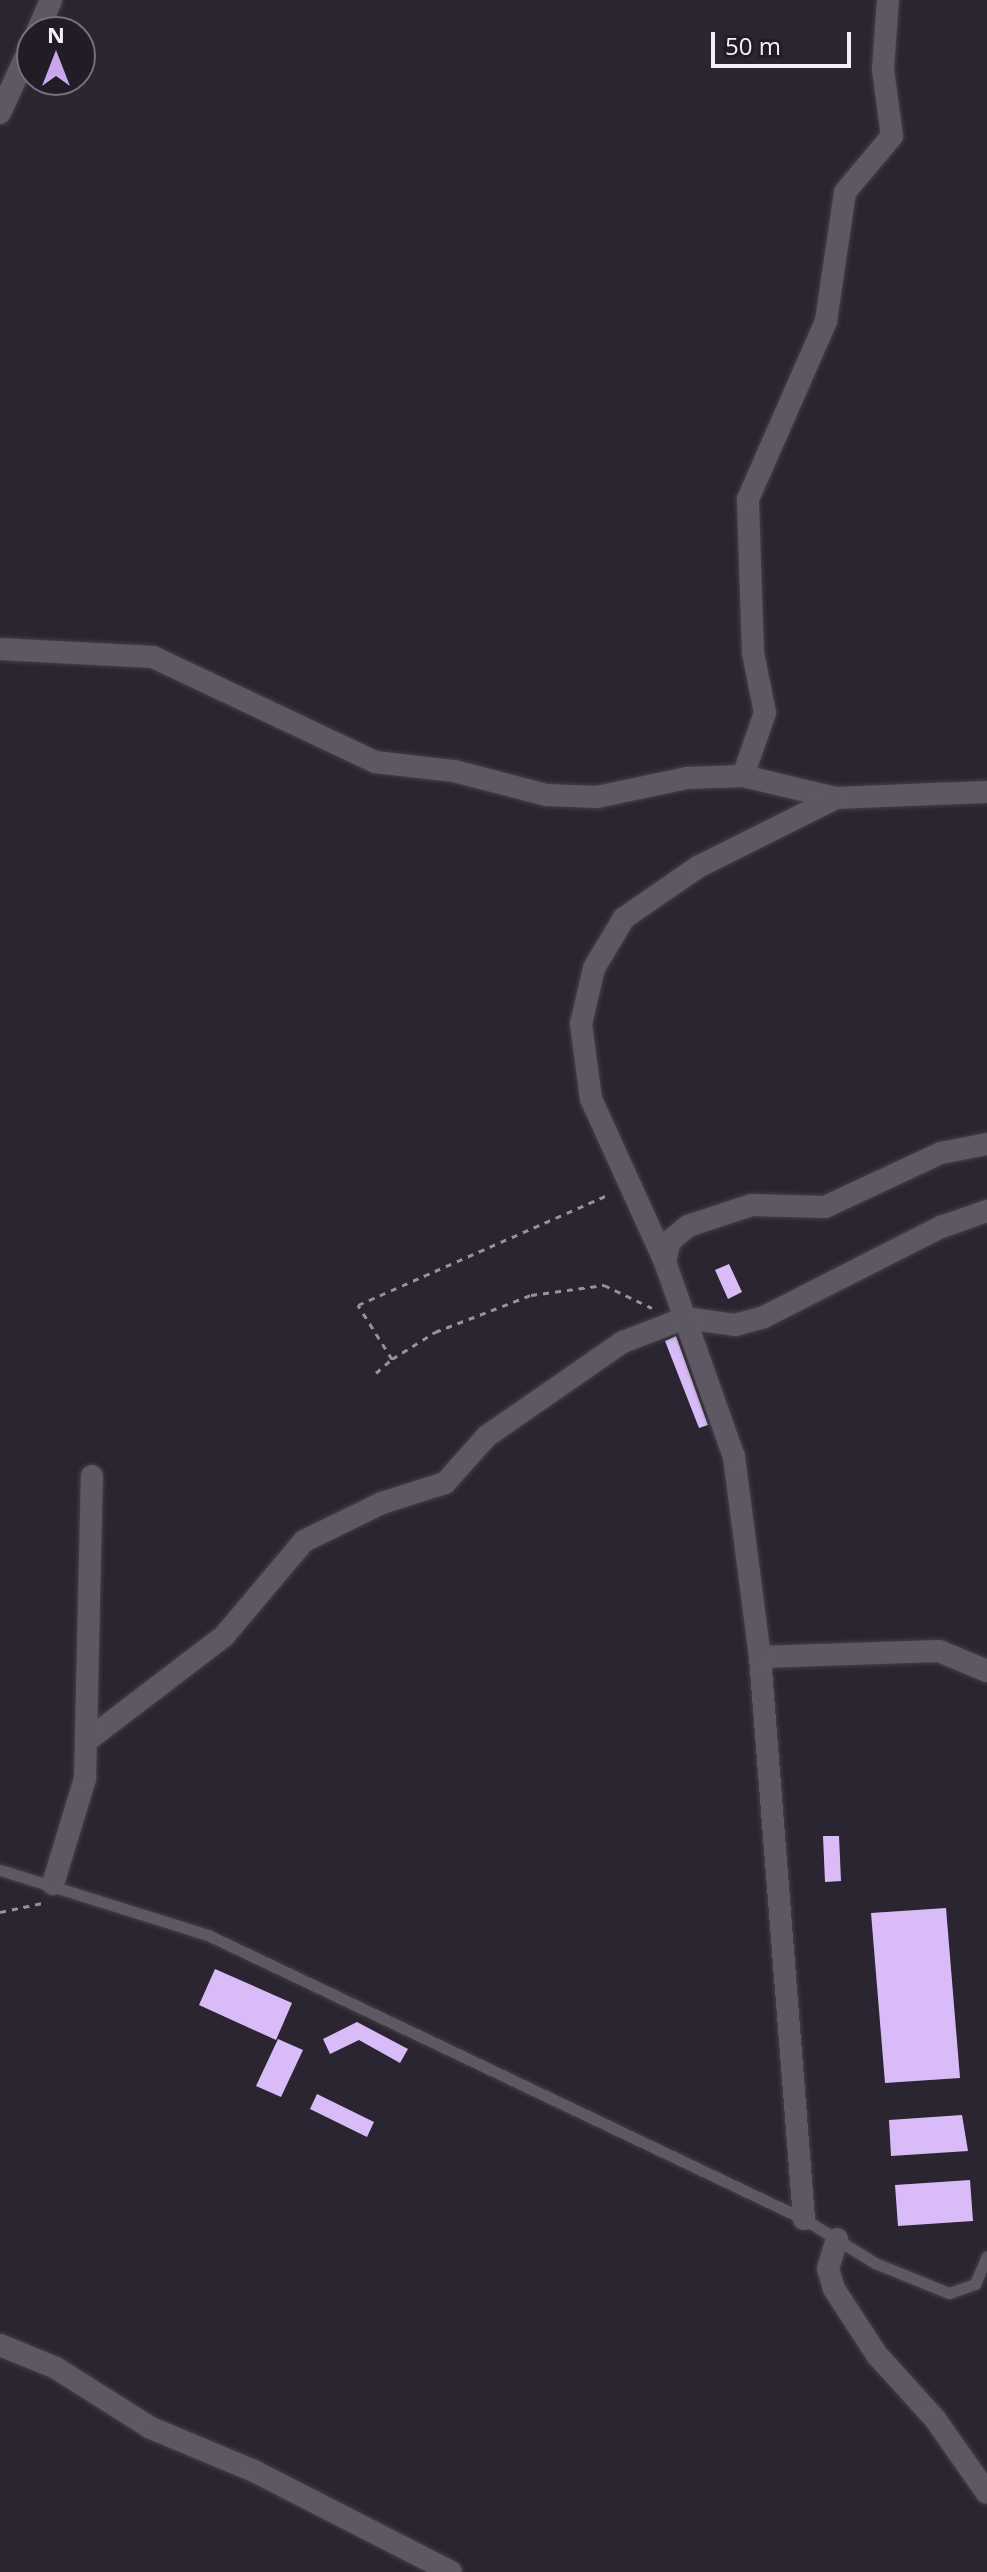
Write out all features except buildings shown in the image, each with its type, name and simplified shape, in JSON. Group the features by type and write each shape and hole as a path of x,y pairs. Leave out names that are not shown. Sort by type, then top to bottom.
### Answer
{"street":[{"path":"743,776 765,713 753,653 748,499 826,321 845,192 892,136 883,69 888,0"},
{"path":"0,113 16,78"},
{"path":"0,649 153,657 375,762 454,771 546,795 597,797 687,778 743,776 836,798 987,792"},
{"path":"804,2219 760,1657 734,1457 665,1262 591,1099 583,1058 585,995 608,942 652,895 836,798"},
{"path":"665,1262 670,1241 688,1226 752,1205 825,1207 941,1153 987,1144"},
{"path":"89,1739 224,1636 304,1541 382,1503 445,1483 487,1436 550,1388 623,1342 683,1312 735,1325 764,1317 941,1227 987,1211"},
{"path":"53,1884 85,1779 89,1739 85,1597 92,1476"},
{"path":"760,1657 939,1651 987,1671"},
{"path":"837,2239 828,2269 834,2289 877,2355 935,2419 987,2493"},
{"path":"0,2345 56,2368 151,2428 254,2471 451,2572"}],"lane":[{"path":"0,1870 53,1884 208,1935 804,2219 875,2263 949,2293 975,2284 987,2256"}],"path":[{"path":"392,1359 358,1305 628,1186"},
{"path":"376,1373 435,1332 531,1295 604,1285 648,1308 683,1312"},
{"path":"1,1914 46,1905 53,1884"}]}
